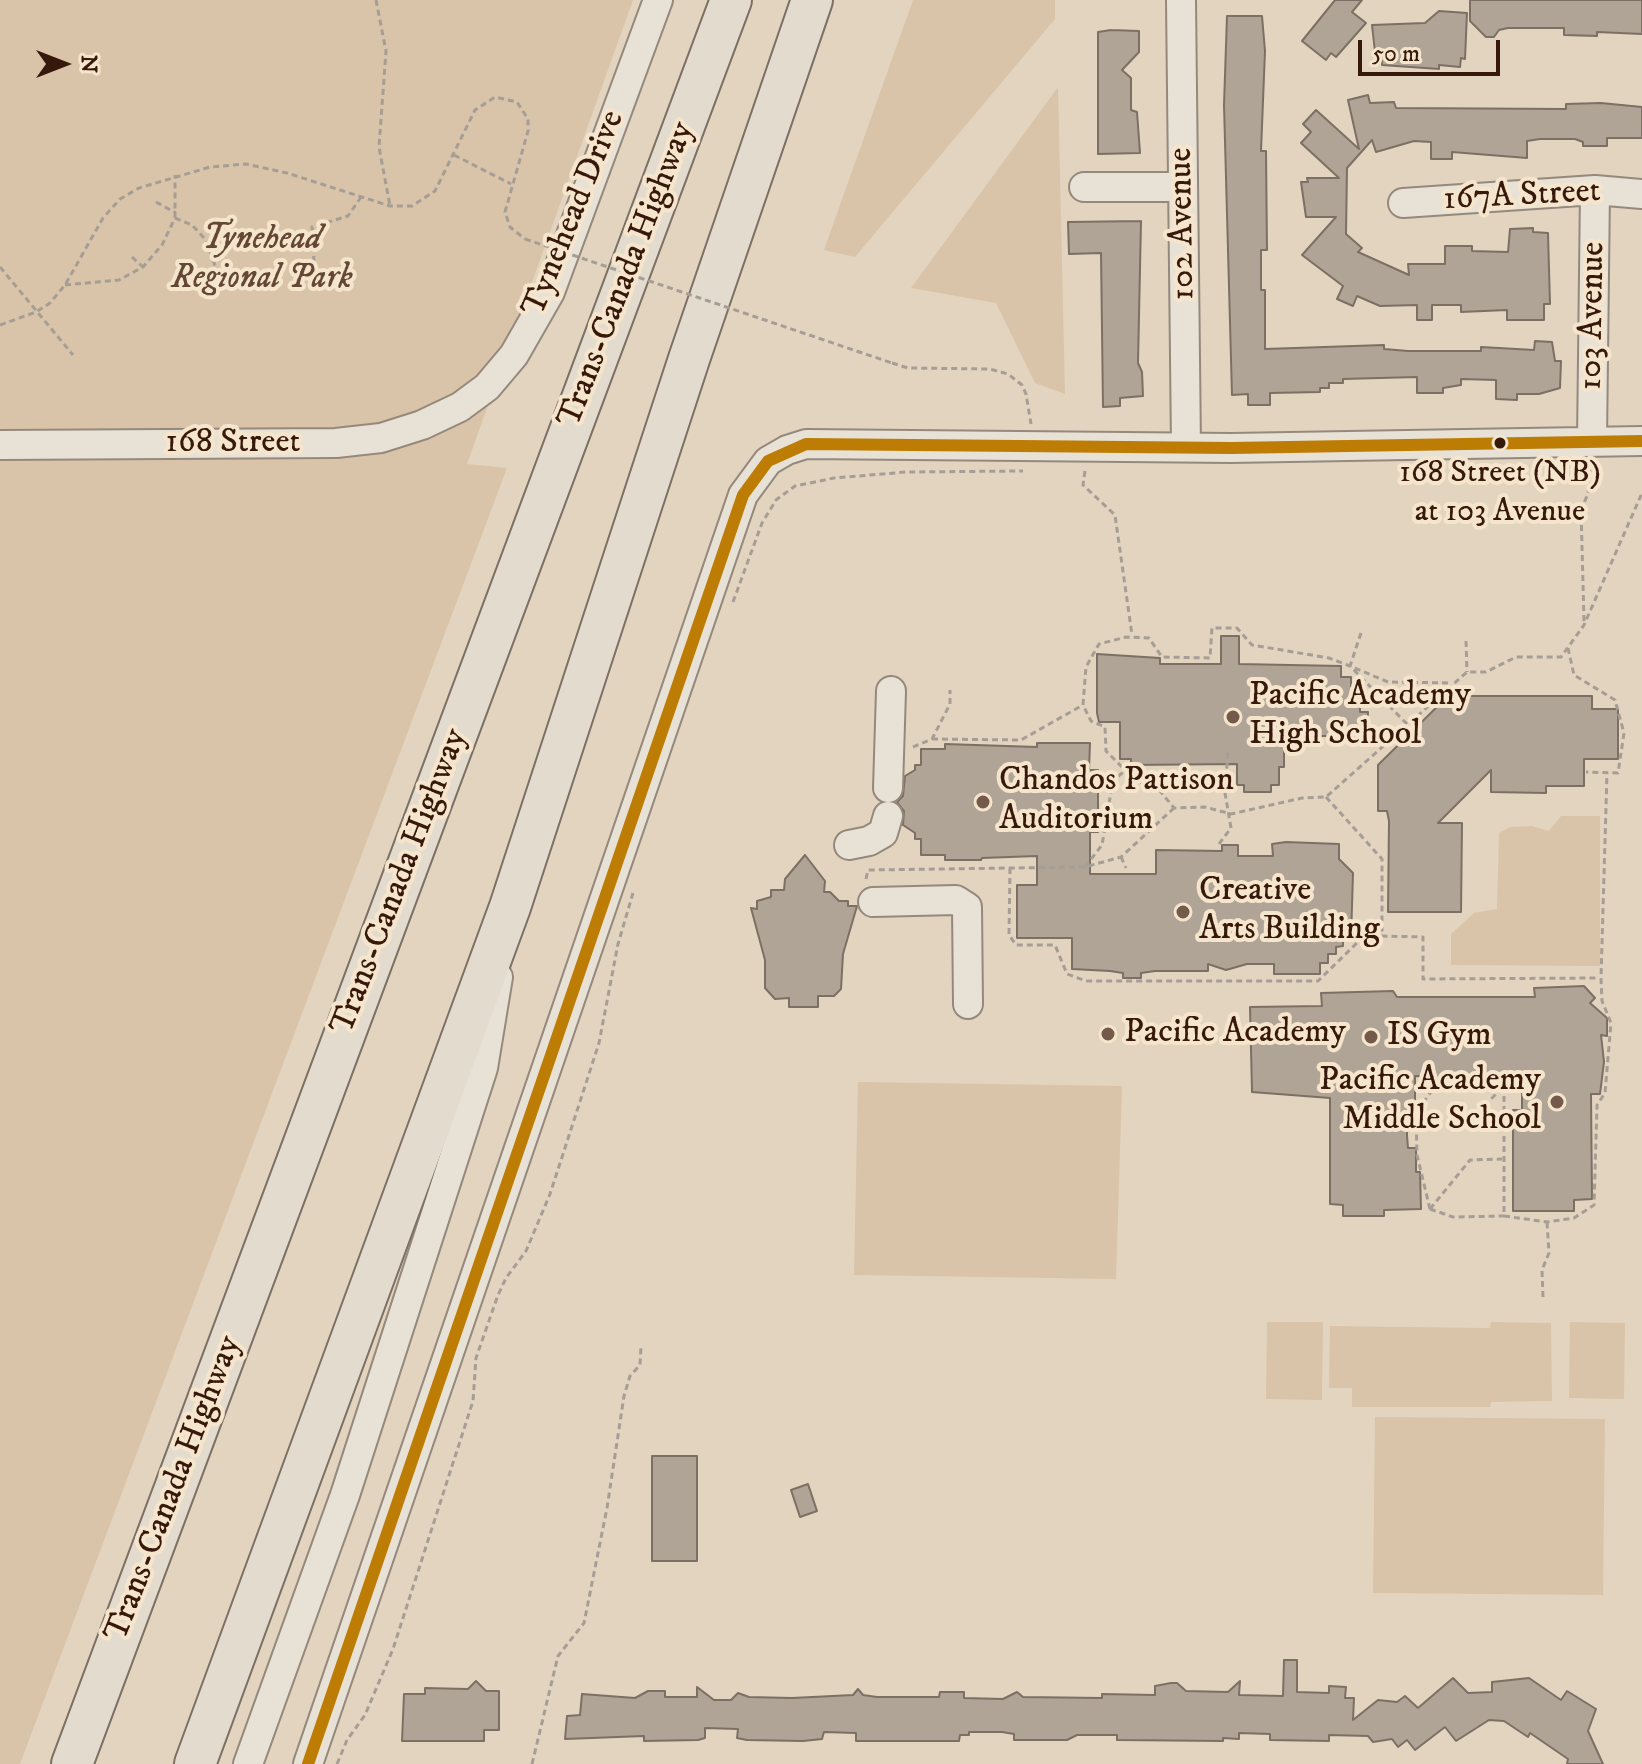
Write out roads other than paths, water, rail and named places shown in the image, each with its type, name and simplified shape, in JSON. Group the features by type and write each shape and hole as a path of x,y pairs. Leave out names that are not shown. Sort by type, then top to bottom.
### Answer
{"highway":[{"name":"Trans-Canada Highway","path":"72,1764 731,0"},
{"path":"195,1764 510,907 684,374 812,0"}],"street":[{"name":"Tynehead Drive","path":"460,407 487,387 514,355 550,292 658,0"},
{"name":"102 Avenue","path":"1181,0 1186,447"},
{"path":"1084,187 1183,187"},
{"name":"167A Street","path":"1403,203 1595,190 1642,194"},
{"name":"103 Avenue","path":"1592,441 1595,190"},
{"name":"168 Street","path":"0,445 336,443 381,438 422,425 460,407"},
{"path":"308,1764 743,495 768,461 806,444 1186,447 1642,441"},
{"path":"888,788 891,691"},
{"path":"849,845 869,841 883,833 888,816"},
{"path":"869,895 956,900 967,907 968,1004"},
{"path":"248,1764 345,1495 483,1068 510,907"}],"place":[{"name":"168 Street (NB) at 103 Avenue","path":"1500,443"},
{"name":"Pacific Academy High School","path":"1233,717"},
{"name":"Chandos Pattison Auditorium","path":"983,802"},
{"name":"Creative Arts Building","path":"1183,912"},
{"name":"Pacific Academy","path":"1108,1034"},
{"name":"IS Gym","path":"1371,1037"},
{"name":"Pacific Academy Middle School","path":"1557,1102"}],"park label":[{"name":"Tynehead Regional Park","path":"262,260"}]}
